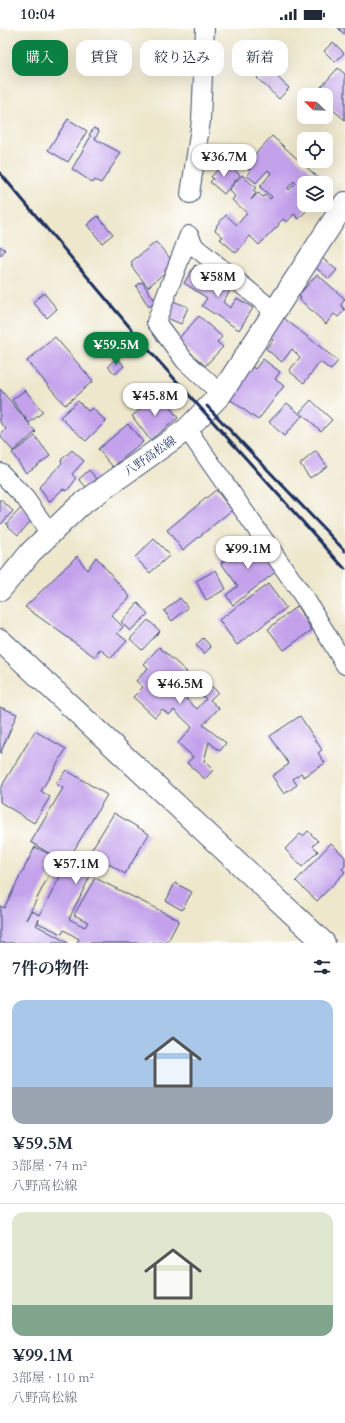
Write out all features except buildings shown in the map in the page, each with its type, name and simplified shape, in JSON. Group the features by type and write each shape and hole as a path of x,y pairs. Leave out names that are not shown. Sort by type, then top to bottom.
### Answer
{"main road":[{"name":"八野高松線","path":"0,590 31,552 79,506 187,429 221,394 274,310 345,204"},
{"path":"0,640 324,943"}],"street":[{"path":"190,194 201,121 205,28"},
{"path":"221,394 185,361 156,322 189,235 195,247 274,310"},
{"path":"187,429 308,603 345,665"},
{"path":"0,472 25,498 50,533"}],"railway":[{"path":"0,173 154,356 345,569"},
{"path":"207,406 345,551"}]}
